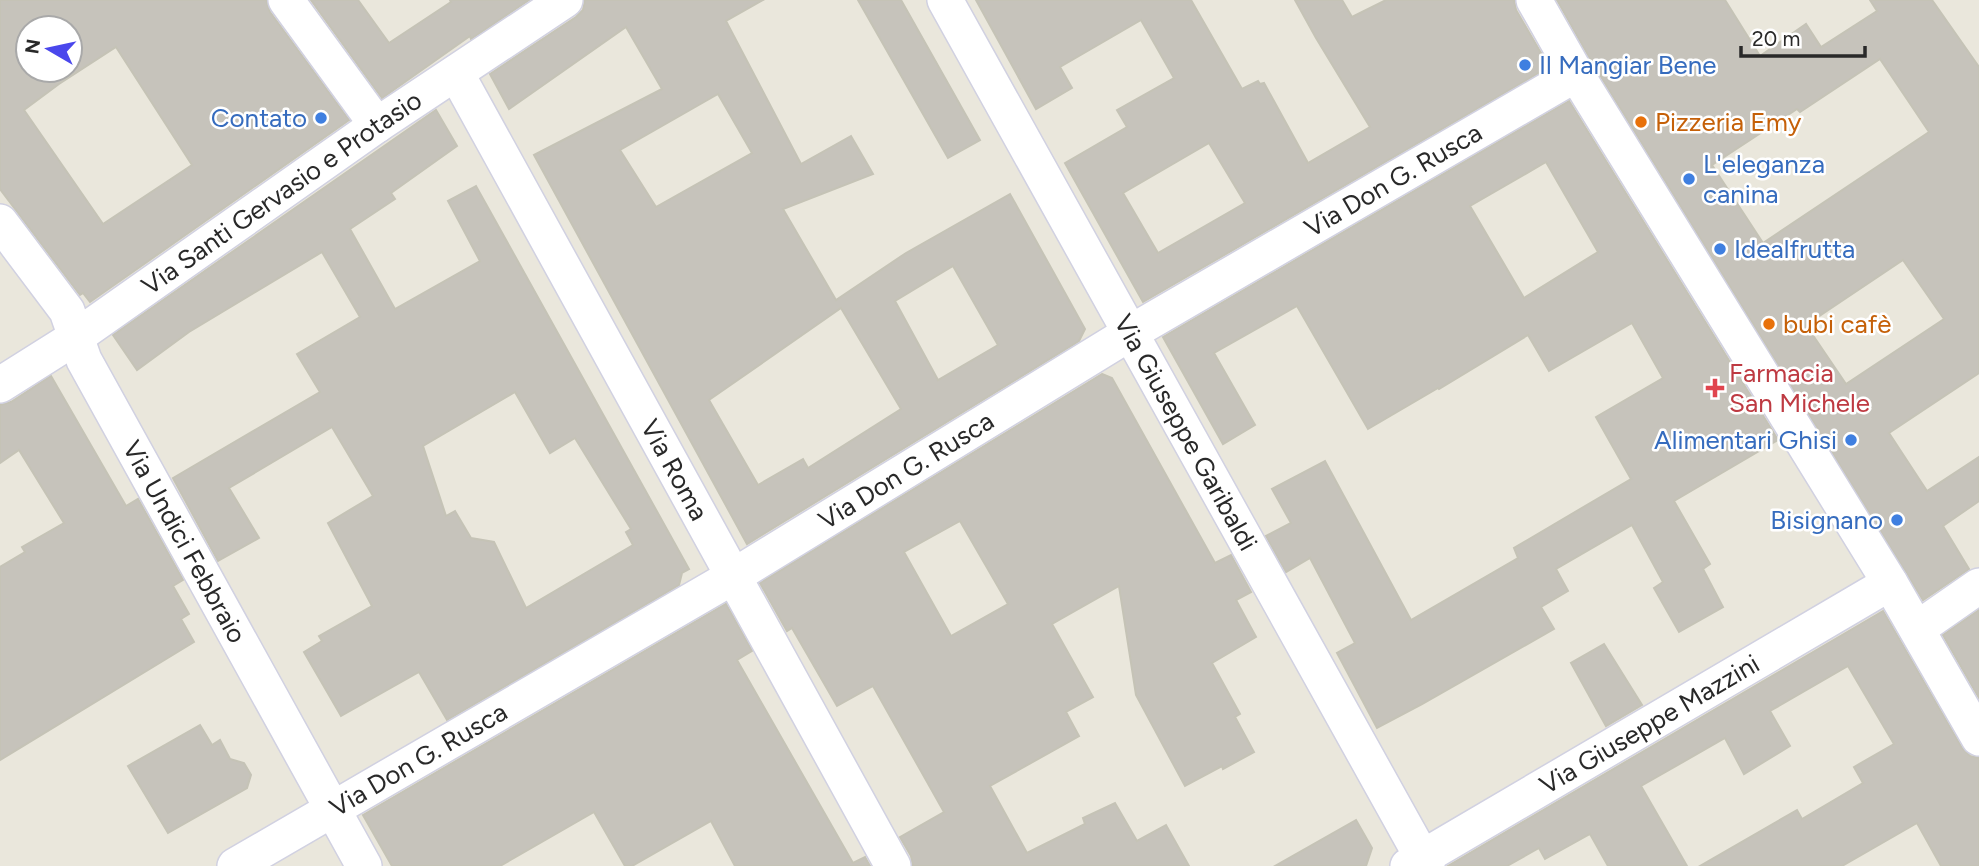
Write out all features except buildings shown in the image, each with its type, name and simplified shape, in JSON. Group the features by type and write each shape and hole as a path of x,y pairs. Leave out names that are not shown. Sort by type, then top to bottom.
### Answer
{"street":[{"path":"286,0 377,125"},
{"name":"Via Santi Gervasio e Protasio","path":"0,385 76,337 377,125 565,0"},
{"name":"Via Giuseppe Garibaldi","path":"945,0 1419,863"},
{"path":"1534,0 1576,74 1890,583 1979,738"},
{"name":"Via Roma","path":"456,73 893,866"},
{"name":"Via Don G. Rusca","path":"235,866 734,576 1130,333 1576,74"},
{"name":"Via Undici Febbraio","path":"0,222 67,310 90,372 363,866"},
{"name":"Via Giuseppe Mazzini","path":"1419,863 1890,583"},
{"path":"1917,629 1979,586"}],"place":[{"name":"Il Mangiar Bene","path":"1525,65"},
{"name":"Contato","path":"321,118"},
{"name":"Pizzeria Emy","path":"1641,122"},
{"name":"L'eleganza canina","path":"1689,179"},
{"name":"Idealfrutta","path":"1720,249"},
{"name":"bubi cafè","path":"1769,324"},
{"name":"Farmacia San Michele","path":"1715,388"},
{"name":"Alimentari Ghisi","path":"1851,440"},
{"name":"Bisignano","path":"1897,520"}]}
